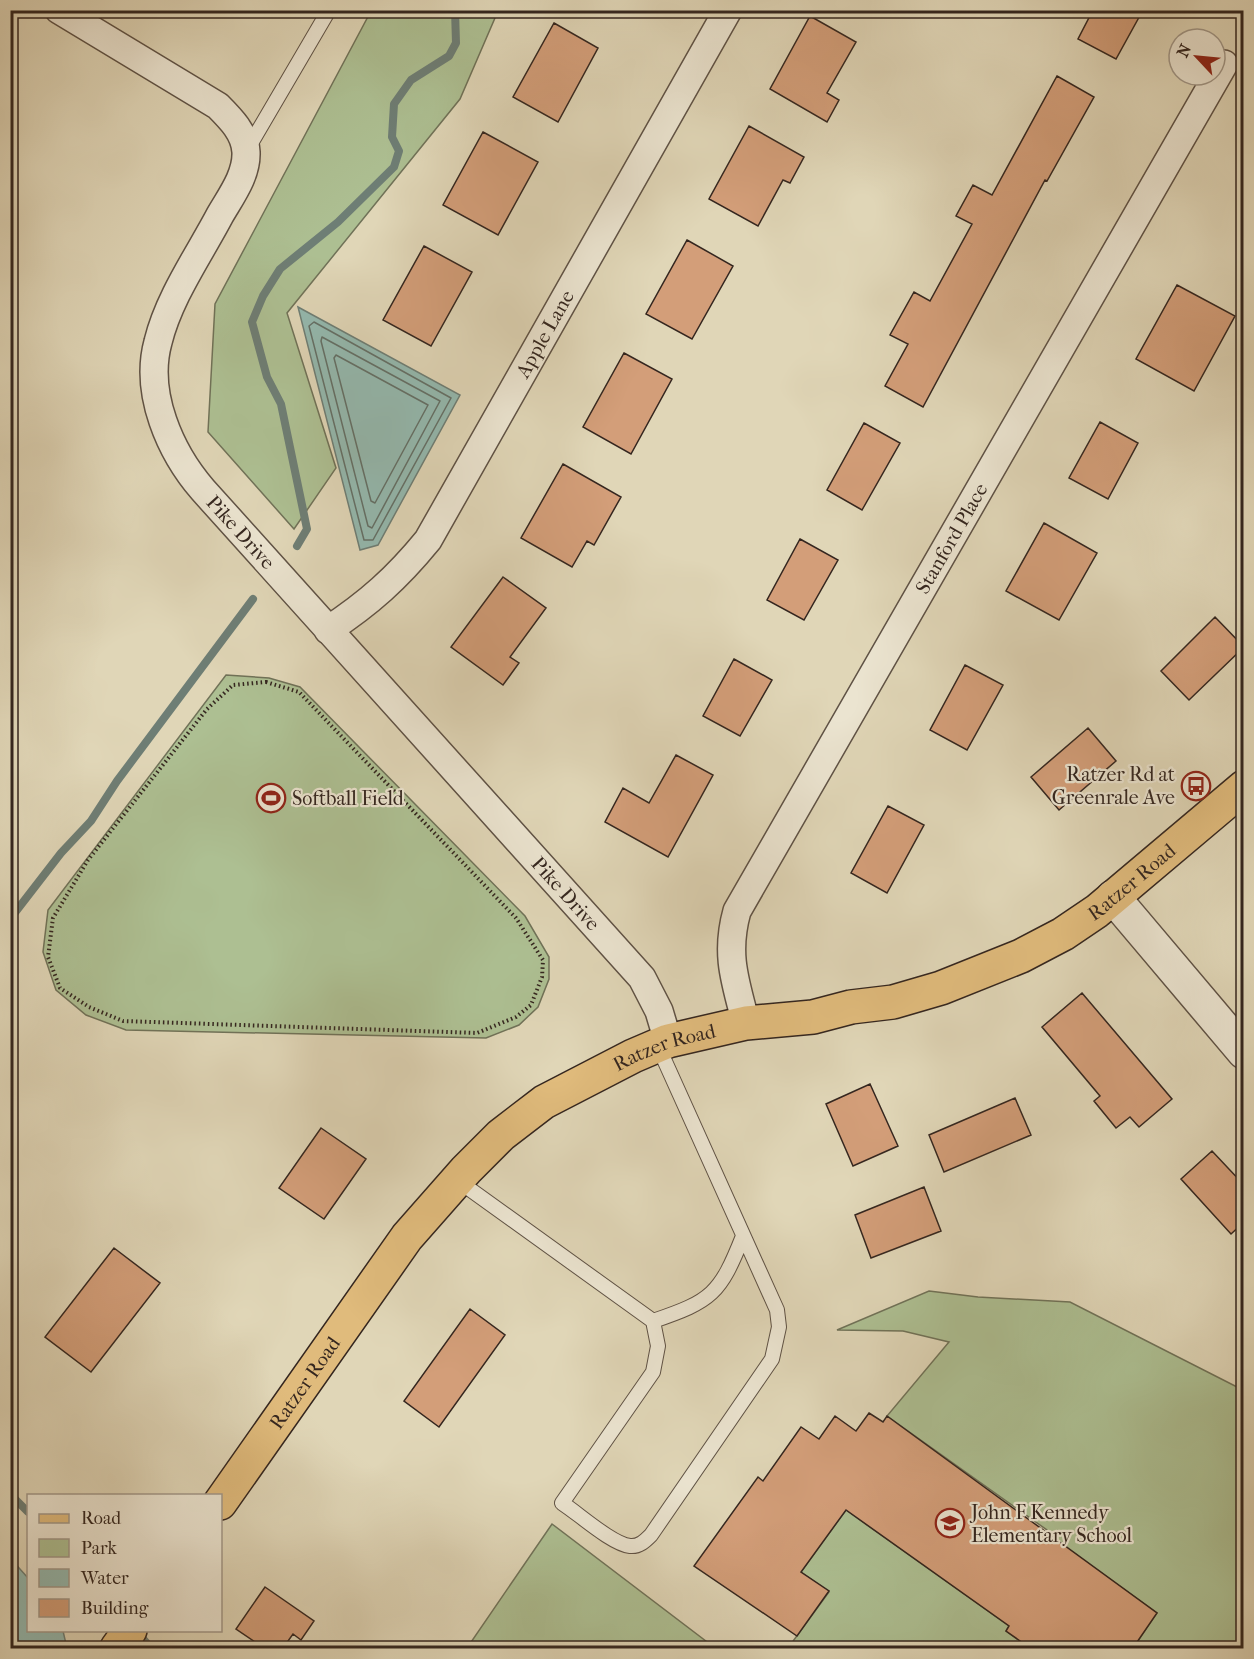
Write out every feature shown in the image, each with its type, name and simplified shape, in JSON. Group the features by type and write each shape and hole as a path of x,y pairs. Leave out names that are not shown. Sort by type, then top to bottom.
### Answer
{"main road":[{"name":"Ratzer Road","path":"222,1500 406,1237 501,1135 544,1102 663,1043 746,1023 813,1017 851,1007 893,1002 941,988 1021,956 1063,934 1113,897 1244,787"},
{"path":"117,1648 129,1632"}],"street":[{"path":"59,10 218,106 233,122 243,140 246,152"},
{"name":"Apple Lane","path":"328,630 363,607 399,576 428,540 728,10"},
{"name":"Stanford Place","path":"746,1023 730,962 730,936 737,911 1211,87"},
{"name":"Pike Drive","path":"246,152 244,170 167,313 157,344 155,377 160,412 173,446 193,479 642,978 658,1011 663,1043"},
{"path":"1113,897 1244,1052"}],"lane":[{"path":"246,152 329,10"},
{"path":"457,1180 653,1322 658,1346 653,1372 562,1503 620,1543 632,1546 641,1544 651,1535 772,1359 779,1327 777,1310 743,1236 663,1043"},
{"path":"653,1322 692,1307 718,1289 730,1269 743,1236"}],"path":[{"path":"266,682 299,692 516,918 543,960 542,977 531,1005 516,1017 477,1033 123,1021 89,1007 60,988 48,957 53,918 88,860 207,709 233,685 266,682"}],"green space":[{"path":"371,11 498,11 460,99 287,313 336,468 294,529 208,432 215,304"},
{"name":"Softball Field","path":"226,675 269,678 300,687 525,916 549,957 549,979 538,1007 519,1025 486,1038 126,1030 86,1015 56,990 43,952 48,910"},
{"path":"929,1291 978,1297 1070,1302 1243,1390 1243,1648 1133,1648 1157,1613 1065,1547 1049,1542 1054,1535 887,1416 949,1342 903,1331 837,1330"},
{"path":"846,1510 1009,1626 1006,1631 1030,1648 788,1648 829,1592 801,1572"},
{"path":"552,1524 715,1648 467,1648"}],"water":[{"path":"298,307 460,395 378,545 360,550"},
{"path":"11,1559 27,1577 27,1632 63,1632 67,1648 11,1648"}],"building":[{"path":"1093,10 1143,10 1116,59 1078,39"},
{"path":"810,16 856,42 827,93 839,100 827,122 770,89"},
{"path":"554,23 598,48 558,122 513,97"},
{"path":"1057,76 1094,97 1047,181 1045,180 923,407 885,386 908,344 890,335 914,292 930,301 972,224 956,216 973,185 992,195"},
{"path":"749,126 804,157 790,183 783,180 758,226 709,199"},
{"path":"483,132 538,162 498,235 443,205"},
{"path":"687,240 733,266 692,339 646,314"},
{"path":"424,246 472,272 431,346 383,320"},
{"path":"1177,285 1235,316 1194,391 1136,359"},
{"path":"624,353 672,379 631,454 583,427"},
{"path":"1100,422 1138,443 1108,499 1069,478"},
{"path":"864,423 900,443 862,510 827,490"},
{"path":"563,464 621,497 594,545 587,541 572,567 521,538"},
{"path":"1044,523 1097,553 1059,620 1006,591"},
{"path":"800,539 838,560 804,620 767,600"},
{"path":"503,577 546,608 510,657 519,663 503,685 451,647"},
{"path":"1215,617 1244,647 1189,700 1161,671"},
{"path":"734,659 772,680 740,736 703,716"},
{"path":"965,665 1003,685 967,750 930,730"},
{"path":"1088,728 1116,761 1059,810 1031,777"},
{"path":"676,755 713,775 668,857 605,822 623,788 649,803"},
{"path":"888,806 924,825 887,893 851,873"},
{"path":"1082,993 1172,1099 1139,1127 1130,1117 1116,1128 1094,1101 1100,1096 1042,1027"},
{"path":"870,1084 898,1146 853,1166 826,1104"},
{"path":"1015,1098 1031,1135 944,1172 929,1135"},
{"path":"321,1128 366,1159 324,1219 279,1188"},
{"path":"1212,1151 1244,1185 1244,1222 1231,1234 1181,1179"},
{"path":"924,1187 941,1231 871,1258 855,1215"},
{"path":"114,1248 160,1283 91,1372 45,1337"},
{"path":"470,1309 505,1335 439,1427 404,1401"},
{"name":"John F Kennedy Elementary School","path":"869,1413 883,1422 887,1416 1157,1613 1133,1648 1030,1648 1006,1631 1009,1626 846,1510 801,1572 829,1591 797,1636 694,1566 758,1477 763,1481 801,1427 819,1439 835,1416 856,1431"},
{"path":"265,1587 314,1621 301,1640 293,1634 283,1648 264,1648 236,1629"}],"waterway":[{"path":"297,546 307,529 281,404 267,377 252,322 263,296 280,269 338,222 394,167 399,151 392,137 394,104 411,80 449,56 456,43 455,10"},
{"path":"10,919 61,853 91,821 117,781 253,599"},
{"path":"10,1494 27,1511"},
{"path":"137,1632 151,1648"}],"place":[{"name":"Ratzer Rd at Greenrale Ave","path":"1196,786"},
{"name":"Softball Field","path":"271,798"},
{"name":"John F Kennedy Elementary School","path":"950,1523"}]}
